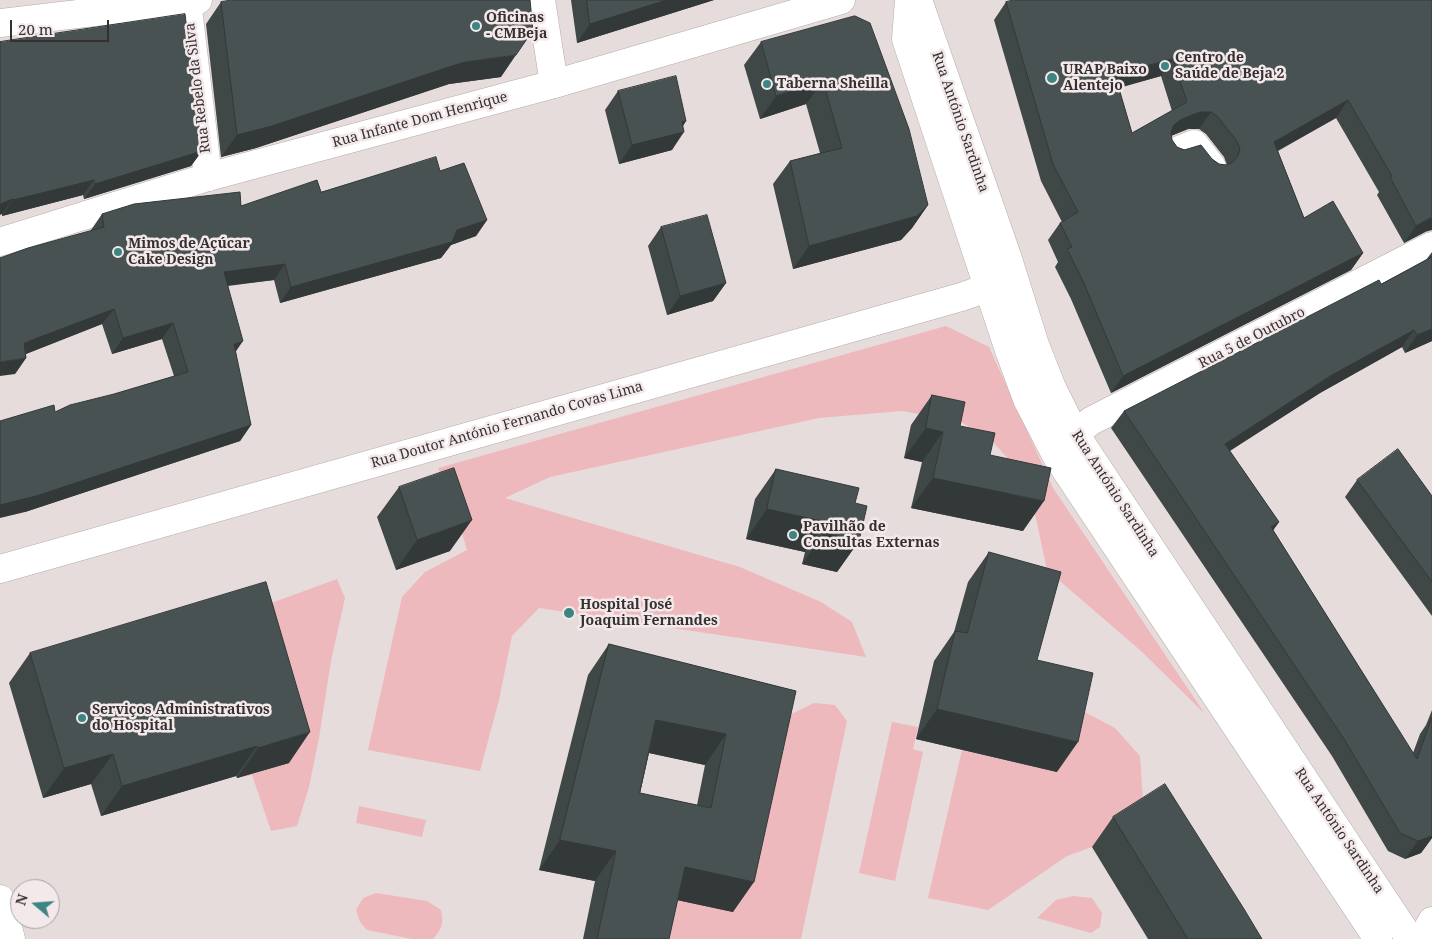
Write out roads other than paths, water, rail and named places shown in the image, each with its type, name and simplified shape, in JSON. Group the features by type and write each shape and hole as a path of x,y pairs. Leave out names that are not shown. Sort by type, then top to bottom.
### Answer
{"main road":[{"path":"541,0 554,84"},
{"name":"Rua Infante Dom Henrique","path":"0,242 208,177 554,84 841,0"},
{"name":"Rua António Sardinha","path":"909,0 906,39 1027,398 1057,457 1378,939"},
{"name":"Rua António Sardinha","path":"918,0 1014,279 1034,345 1074,434 1410,939"},
{"path":"0,23 191,1"},
{"name":"Rua Rebelo da Silva","path":"191,1 208,177"},
{"path":"1174,152 1194,144 1212,167"},
{"name":"Rua 5 de Outubro","path":"1074,434 1091,421 1432,246"},
{"name":"Rua Doutor António Fernando Covas Lima","path":"0,569 989,288 1014,279"},
{"path":"0,900 11,939"},
{"path":"1422,939 1432,921"}],"place":[{"name":"Oficinas - CMBeja","path":"476,26"},
{"name":"Centro de Saúde de Beja 2","path":"1165,66"},
{"name":"URAP Baixo Alentejo","path":"1052,78"},
{"name":"Taberna Sheilla","path":"767,84"},
{"name":"Mimos de Açúcar Cake Design","path":"118,252"},
{"name":"Pavilhão de Consultas Externas","path":"793,535"},
{"name":"Hospital José Joaquim Fernandes","path":"569,613"},
{"name":"Serviços Administrativos do Hospital","path":"82,718"}]}
